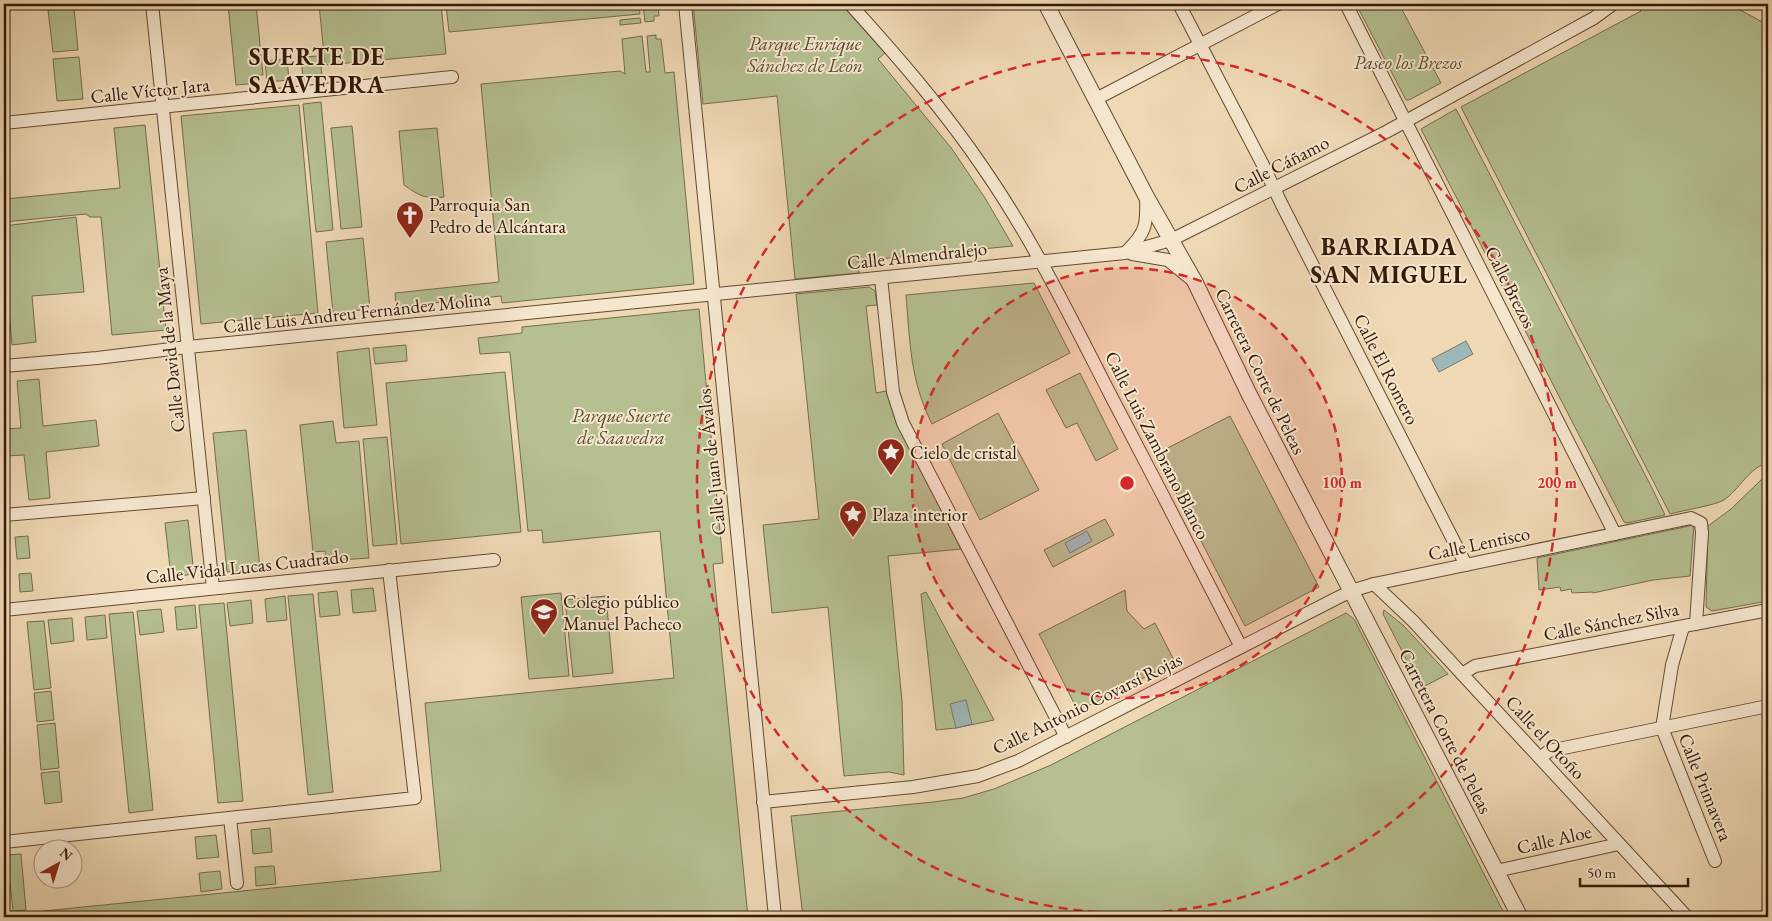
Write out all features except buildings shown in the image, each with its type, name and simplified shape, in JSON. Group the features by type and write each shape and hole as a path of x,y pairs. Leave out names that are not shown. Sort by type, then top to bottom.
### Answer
{"street":[{"name":"Calle David de la Maya","path":"152,4 213,588"},
{"name":"Calle Juan de Ávalos","path":"684,4 775,917"},
{"name":"Calle Luis Zambrano Blanco","path":"850,4 916,78 965,141 1006,204 1040,262 1241,647"},
{"name":"Carretera Corte de Peleas","path":"1046,4 1146,196 1195,282 1249,394 1520,917"},
{"name":"Calle El Romero","path":"1179,4 1466,565"},
{"path":"1096,99 1278,4"},
{"name":"Calle Brezos","path":"1346,4 1615,534"},
{"name":"Calle Cáñamo","path":"1173,244 1273,188 1407,121 1594,18 1613,4"},
{"name":"Calle Víctor Jara","path":"4,124 452,77"},
{"path":"1125,253 1136,242 1147,219 1146,196"},
{"name":"Calle Almendralejo","path":"713,295 1125,253 1173,244"},
{"name":"Calle Almendralejo","path":"1147,255 1173,244"},
{"name":"Calle Almendralejo","path":"1125,253 1147,255 1168,260 1195,282"},
{"path":"881,278 893,392 903,423 1066,737"},
{"name":"Calle Luis Andreu Fernández Molina","path":"4,366 713,295"},
{"path":"4,515 204,498"},
{"name":"Calle Lentisco","path":"1351,591 1374,584 1615,534 1696,520 1702,533 1696,624"},
{"name":"Calle Vidal Lucas Cuadrado","path":"4,610 494,560"},
{"path":"4,842 415,798 389,570"},
{"name":"Calle el Otoño","path":"1374,584 1414,621 1687,917"},
{"name":"Calle Antonio Covarsí Rojas","path":"763,802 913,787 978,776 1018,761 1351,591"},
{"name":"Calle Sánchez Silva","path":"1462,674 1475,666 1768,610"},
{"path":"1662,728 1672,665 1683,626"},
{"path":"1540,758 1549,751 1768,706"},
{"name":"Calle Primavera","path":"1662,728 1715,861"},
{"path":"230,818 236,883"},
{"name":"Calle Aloe","path":"1496,871 1619,844"}],"green space":[{"path":"228,4 256,4 263,75 257,75 258,83 236,85"},
{"path":"319,4 441,4 446,54 325,65"},
{"path":"639,4 640,14 449,32 446,5"},
{"path":"643,4 658,4 659,16 654,16 654,21 645,22"},
{"name":"Parque Enrique Sánchez de León","path":"693,4 841,4 885,53 878,59 952,149 985,198 1013,246 858,261 859,273 795,279 777,96 703,104"},
{"name":"Paseo los Brezos","path":"1356,4 1399,4 1441,83 1406,100"},
{"path":"1635,4 1729,4 1768,25 1768,463 1755,469 1724,500 1670,514 1461,107 1641,11"},
{"path":"74,8 78,50 53,52 48,10"},
{"path":"640,18 641,23 620,25 620,20"},
{"path":"656,35 656,39 661,39 665,73 674,72 694,284 502,303 501,296 396,307 395,293 499,282 481,84 620,71 625,74 622,39 642,36 646,72 650,72 647,36"},
{"path":"320,56 322,76 303,78 301,57"},
{"path":"79,57 83,99 57,101 53,59"},
{"path":"287,59 289,80 267,82 265,61"},
{"path":"321,102 333,230 316,232 303,104"},
{"path":"299,105 318,313 201,324 181,116"},
{"name":"Paseo los Brezos","path":"1456,109 1665,515 1624,522 1421,129"},
{"path":"145,125 166,330 112,335 101,217 90,217 86,214 4,222 4,199 120,188 114,128"},
{"path":"352,126 362,227 341,229 331,128"},
{"path":"437,128 444,197 432,198 418,194 404,185 399,131"},
{"path":"76,217 84,292 32,296 36,342 12,345 8,299 4,299 4,226"},
{"path":"363,238 370,309 333,313 326,242"},
{"path":"1034,283 1070,353 932,424 919,392 915,376 910,345 906,295"},
{"path":"869,287 875,291 877,305 866,306 876,393 886,391 896,420 961,549 888,556 902,701 904,775 889,772 844,776 828,607 772,613 763,525 819,519 796,294"},
{"name":"Parque Suerte de Saavedra","path":"699,309 723,563 713,564 748,917 15,917 14,914 441,871 425,703 674,678 660,531 543,543 542,530 528,531 510,352 480,354 478,338 522,333 522,327"},
{"path":"406,345 407,361 375,364 373,348"},
{"path":"369,348 377,425 344,428 337,352"},
{"path":"505,372 521,532 401,544 386,383"},
{"path":"1080,373 1118,449 1096,461 1077,423 1066,428 1046,390"},
{"path":"39,379 43,426 96,420 99,446 46,452 50,498 29,500 24,455 4,456 4,429 21,428 17,381"},
{"path":"998,413 1039,490 980,520 942,444"},
{"path":"1230,416 1319,587 1245,626 1156,454"},
{"path":"333,421 336,443 359,441 369,558 326,561 325,551 313,552 300,425"},
{"path":"246,430 260,569 227,572 213,433"},
{"path":"387,437 397,544 373,546 363,439"},
{"path":"1768,475 1768,601 1712,611 1706,607 1708,526 1731,509"},
{"path":"1105,519 1114,535 1053,567 1044,550"},
{"path":"188,520 194,574 171,577 165,523"},
{"path":"1694,525 1690,576 1653,580 1593,593 1572,593 1571,589 1561,591 1560,587 1539,590 1537,558"},
{"path":"28,536 30,558 17,559 15,537"},
{"path":"31,573 33,591 20,592 19,574"},
{"path":"373,588 376,611 353,613 351,590"},
{"path":"1125,590 1127,611 1144,629 1155,623 1175,662 1078,711 1039,634"},
{"path":"337,591 340,615 320,617 318,593"},
{"path":"926,592 994,720 936,730 921,594"},
{"path":"561,593 569,676 529,679 521,597"},
{"path":"313,594 333,792 308,795 288,596"},
{"path":"285,596 287,620 267,622 265,599"},
{"path":"606,596 613,673 573,677 565,600"},
{"path":"251,600 253,623 230,626 227,603"},
{"path":"224,603 243,801 218,803 199,605"},
{"path":"195,605 197,628 177,630 175,607"},
{"path":"161,609 164,632 140,635 137,611"},
{"path":"1384,610 1403,625 1448,674 1421,688 1383,614"},
{"path":"133,612 153,810 129,813 109,614"},
{"path":"1346,613 1354,619 1506,917 803,917 791,816 933,802 963,798 994,789 1051,765"},
{"path":"105,615 107,638 87,640 85,617"},
{"path":"72,618 74,641 51,644 48,620"},
{"path":"44,621 51,688 34,690 27,622"},
{"path":"51,691 54,720 37,722 34,693"},
{"path":"55,723 59,768 41,770 37,725"},
{"path":"59,771 62,802 45,804 41,773"},
{"path":"270,828 272,852 253,854 251,830"},
{"path":"216,835 219,857 197,859 195,837"},
{"path":"21,854 26,910 13,911 7,855"},
{"path":"274,866 276,884 256,886 255,867"},
{"path":"220,871 222,889 201,892 199,873"}],"water":[{"path":"1466,341 1473,354 1439,372 1432,359"},
{"path":"1087,531 1092,541 1070,553 1065,543"},
{"path":"966,700 972,724 956,728 950,704"}],"place":[{"name":"Parroquia San Pedro de Alcántara","path":"410,239"},
{"name":"Cielo de cristal","path":"891,476"},
{"name":"Plaza interior","path":"853,538"},
{"name":"Colegio público Manuel Pacheco","path":"544,636"}],"district":[{"name":"SUERTE DE SAAVEDRA","path":"317,71"},
{"name":"BARRIADA SAN MIGUEL","path":"1389,261"}]}
